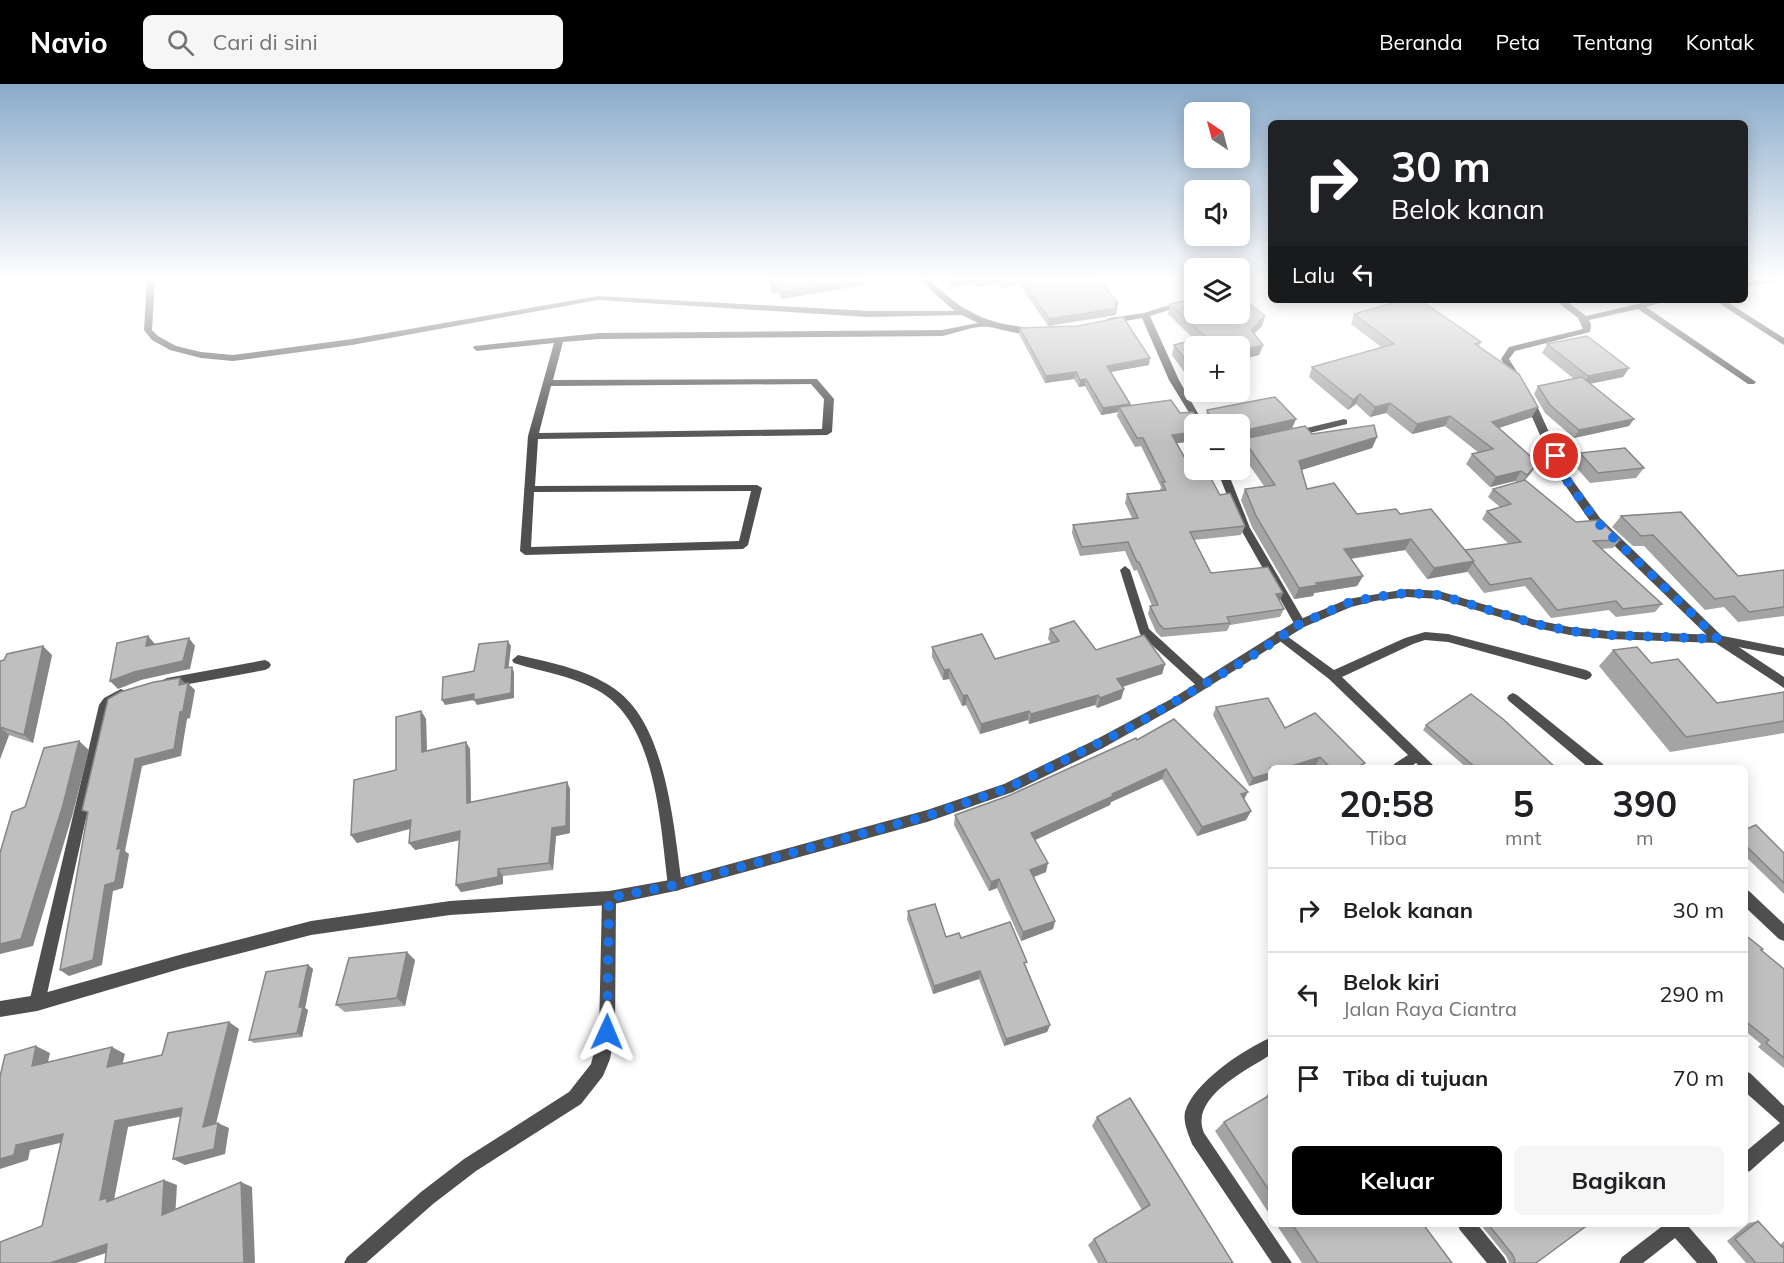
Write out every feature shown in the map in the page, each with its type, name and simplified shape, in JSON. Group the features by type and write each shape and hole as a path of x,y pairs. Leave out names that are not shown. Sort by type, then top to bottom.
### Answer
{"street":[{"path":"152,334 173,348 201,355 233,358 397,334"},
{"path":"477,348 599,336 825,334"},
{"path":"1153,334 1174,380 1194,414"},
{"path":"1569,334 1516,346 1509,351 1506,359 1534,408 1563,475 1596,521 1718,639 1784,683"},
{"path":"1680,334 1751,382"},
{"path":"529,489 757,488 743,545 525,550 529,489 533,436 559,340"},
{"path":"533,436 827,432 830,399 814,381 548,383"},
{"path":"1282,437 1344,422"},
{"path":"1226,480 1245,528 1300,624"},
{"path":"1125,570 1144,632 1203,685"},
{"path":"0,1009 37,1003 183,961 311,928 450,908 609,898 675,885 927,816 1008,788 1135,725 1249,658 1280,635 1300,624 1348,603 1375,597 1407,593 1439,595 1536,624 1570,631 1609,635 1718,639 1784,652"},
{"path":"1280,635 1333,676 1427,765"},
{"path":"1333,676 1408,641 1425,636 1448,638 1586,675"},
{"path":"518,660 562,670 603,688 625,704 630,711 640,726 650,751 667,830 675,885"},
{"path":"153,686 265,665"},
{"path":"37,1003 105,705 113,698 133,691"},
{"path":"1513,698 1595,765"},
{"path":"1404,765 1417,756"},
{"path":"353,1263 427,1198 470,1165 568,1103 581,1093 592,1078 602,1059 607,1032 609,898"},
{"path":"1748,901 1784,934"},
{"path":"1268,1047 1207,1089 1195,1108 1193,1124 1198,1138 1283,1263"},
{"path":"1748,1083 1784,1117"},
{"path":"1748,1162 1784,1130"},
{"path":"1468,1227 1498,1263"},
{"path":"1628,1263 1674,1227"},
{"path":"1679,1227 1709,1263"}],"building":[{"path":"1023,334 1134,334 1150,358 1107,366 1130,404 1103,408 1086,379 1080,380 1076,372 1046,376"},
{"path":"1203,334 1254,334 1263,345 1250,348 1250,336 1205,336"},
{"path":"1381,334 1469,334 1481,342 1475,344 1519,374 1538,407 1492,422 1538,463 1527,475 1521,471 1496,477 1472,454 1493,449 1450,416 1417,424 1390,403 1375,407 1360,394 1353,400 1312,367 1394,344"},
{"path":"1587,336 1629,368 1588,376 1547,344"},
{"path":"1184,342 1184,358 1174,345"},
{"path":"1582,377 1634,419 1579,430 1550,405 1538,386"},
{"path":"1275,397 1296,419 1250,429 1250,414 1209,414 1207,410"},
{"path":"1171,400 1180,413 1193,412 1194,414 1184,414 1184,433 1172,435 1184,456 1184,480 1212,480 1220,495 1230,493 1245,526 1190,532 1211,573 1268,567 1283,593 1276,594 1284,609 1227,617 1230,623 1164,629 1150,606 1158,605 1128,542 1082,547 1073,525 1138,518 1127,494 1166,490 1162,482 1165,482 1143,438 1137,438 1119,407"},
{"path":"1374,425 1377,437 1299,461 1307,489 1334,483 1357,514 1396,509 1400,514 1431,509 1474,561 1434,568 1411,539 1344,549 1363,576 1299,588 1256,516 1245,489 1275,485 1250,449 1250,438 1305,426 1312,434"},
{"path":"1625,448 1644,468 1598,473 1580,453"},
{"path":"1525,480 1576,522 1599,520 1620,540 1593,541 1662,604 1623,609 1616,601 1557,610 1531,578 1490,585 1465,550 1521,542 1487,511 1511,504 1493,489"},
{"path":"1681,512 1738,576 1784,570 1784,607 1749,612 1734,596 1715,599 1653,535 1641,536 1621,516"},
{"path":"1074,621 1096,650 1144,635 1165,664 1117,679 1124,689 1100,698 1098,695 1031,714 1029,711 981,724 967,695 963,696 949,669 944,670 932,647 982,634 995,659 1059,641 1050,629"},
{"path":"148,636 146,646 189,638 183,661 134,672 110,681 117,643"},
{"path":"508,641 505,668 512,667 511,693 474,700 474,694 442,700 443,677 474,671 479,644"},
{"path":"43,646 24,735 0,727 0,661 4,660 7,654"},
{"path":"1637,647 1651,663 1678,659 1717,703 1784,692 1784,721 1686,737 1613,650"},
{"path":"180,678 179,685 188,683 183,711 180,712 174,749 135,759 117,849 121,848 115,882 105,885 93,960 60,970 88,812 82,810 108,699 120,692 154,682"},
{"path":"1471,694 1503,719 1553,765 1473,765 1426,725"},
{"path":"1268,698 1285,728 1315,713 1365,763 1361,765 1328,765 1320,757 1295,765 1268,765 1268,774 1253,778 1216,707"},
{"path":"421,711 422,752 466,742 467,803 567,782 566,826 552,828 549,863 498,869 498,877 456,885 460,831 409,843 411,820 351,835 354,780 396,770 396,717"},
{"path":"1174,719 1248,792 1241,794 1251,811 1202,827 1166,769 1031,833 1048,863 1030,870 1055,921 1023,932 999,879 991,882 955,815 1008,796 1136,738 1137,740"},
{"path":"79,741 63,805 21,939 0,944 0,853 12,812 25,807 44,748"},
{"path":"1756,825 1784,853 1784,883 1748,848 1748,828"},
{"path":"935,904 946,937 959,933 961,938 1010,922 1050,1025 1006,1039 980,971 934,986 908,911"},
{"path":"1748,937 1784,969 1784,1058 1766,1043 1769,1040 1748,1023"},
{"path":"407,952 397,998 336,1005 349,958"},
{"path":"308,965 299,1007 303,1007 297,1033 249,1040 266,972"},
{"path":"229,1022 203,1127 218,1123 214,1149 173,1159 182,1108 115,1121 100,1200 107,1198 107,1202 164,1180 162,1215 241,1182 244,1263 105,1263 107,1244 50,1263 0,1263 0,1242 42,1226 63,1134 16,1145 14,1155 0,1159 0,1077 5,1055 36,1046 32,1066 112,1047 107,1067 162,1055 168,1033"},
{"path":"1268,1096 1268,1189 1224,1122"},
{"path":"1130,1098 1233,1263 1107,1263 1094,1239 1150,1205 1097,1117"},
{"path":"1758,1221 1782,1247 1784,1246 1784,1263 1756,1263 1735,1239"},
{"path":"1294,1227 1425,1227 1452,1263 1318,1263"},
{"path":"1490,1227 1585,1227 1536,1263 1514,1263 1512,1254"}],"route":[{"path":"607,1032 609,898 675,885 927,816 1008,788 1135,725 1249,658 1280,635 1348,603 1407,593 1439,595 1536,624 1570,631 1609,635 1718,639 1596,521 1563,475 1556,456"}]}
